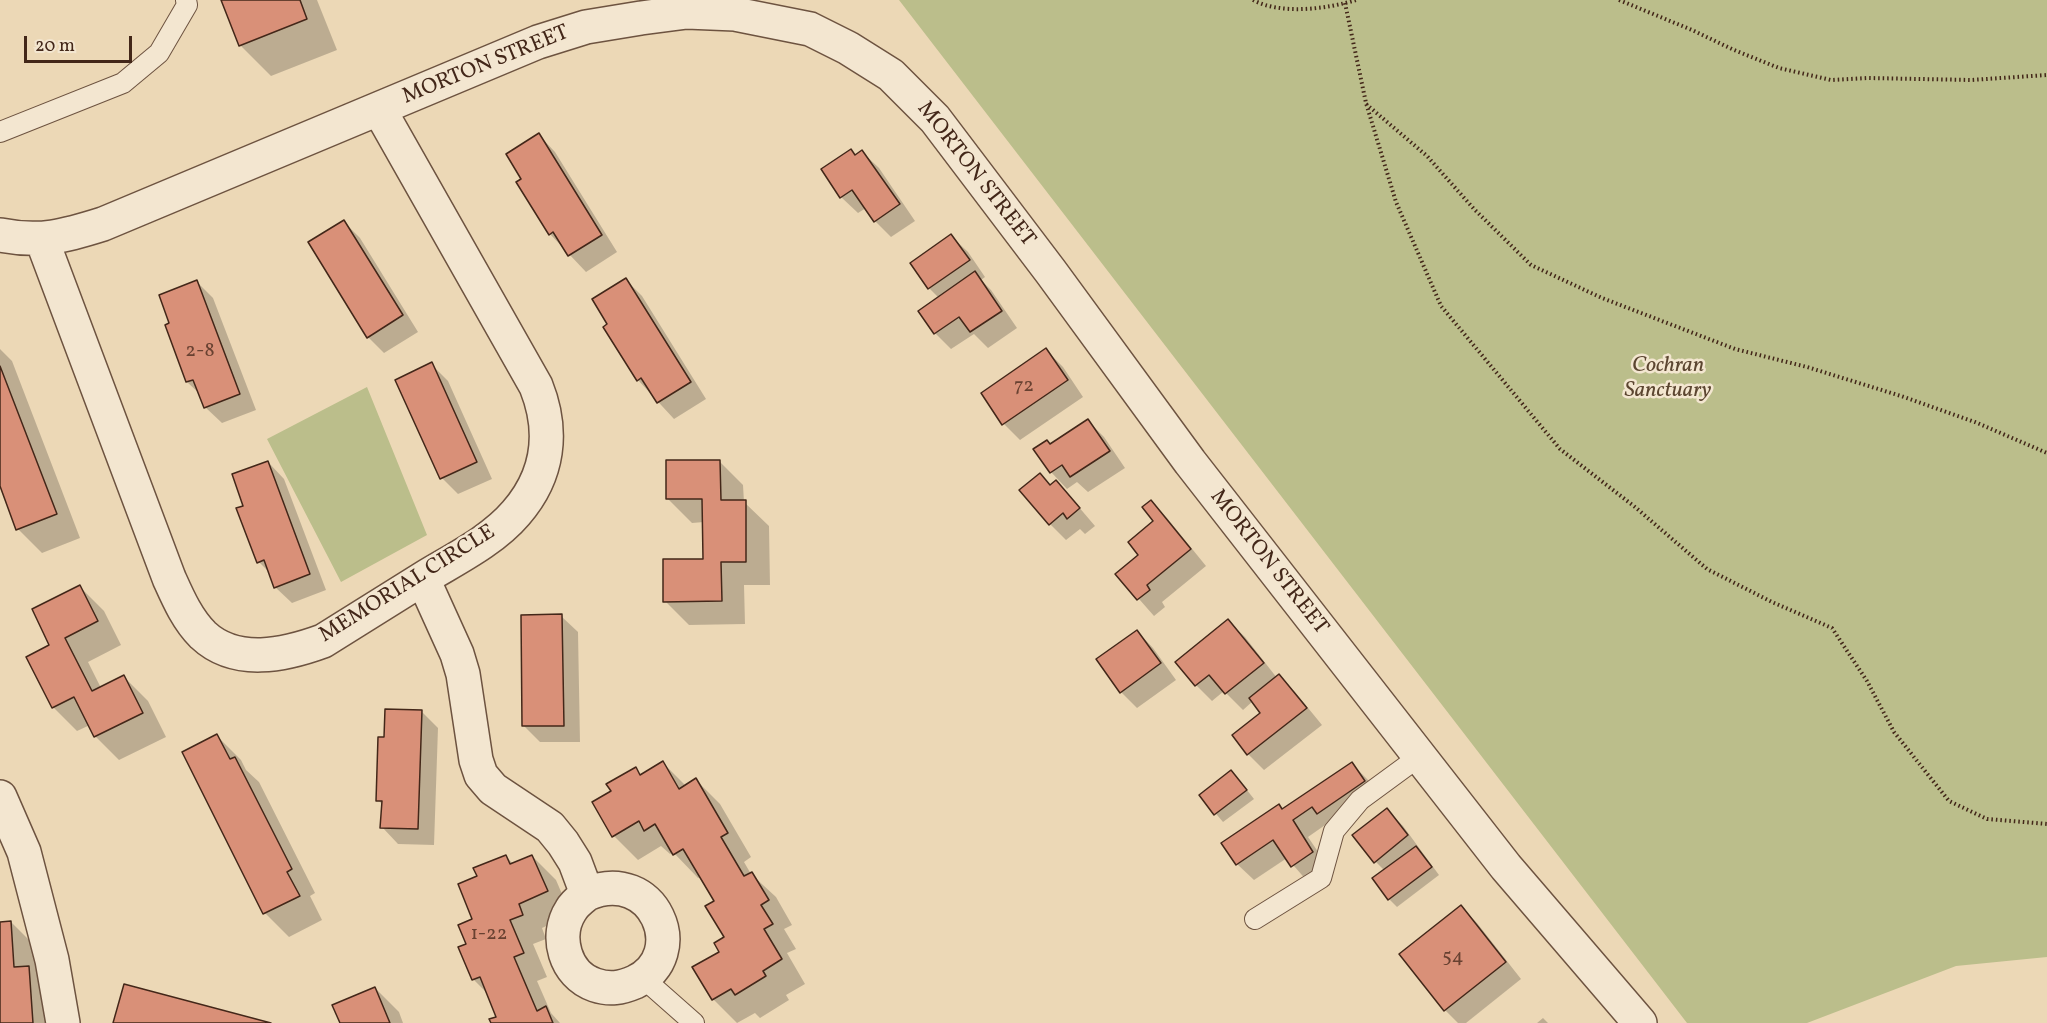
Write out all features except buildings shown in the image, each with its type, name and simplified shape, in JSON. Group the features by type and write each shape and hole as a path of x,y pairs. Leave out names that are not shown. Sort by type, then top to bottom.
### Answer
{"street":[{"name":"MORTON STREET","path":"0,235 17,239 42,240 103,224 538,42 586,27 687,12 735,14 810,29 848,48 891,75 935,119 1051,272 1190,462 1506,867 1640,1023"},
{"name":"MEMORIAL CIRCLE","path":"42,240 169,578 191,621 215,645 255,655 299,650 323,641 469,550 517,513 536,482 547,444 547,423 536,386 379,109"},
{"path":"423,579 457,654 463,674 476,760 481,775 493,789 550,827 575,862 587,894"},
{"path":"0,797 24,852 52,960 63,1023"},
{"path":"619,888 639,895 654,910 662,930 661,952 657,961 643,978 624,987 602,987 582,978 567,961 562,940 563,929 571,909 587,894 597,890 619,888"}],"lane":[{"path":"0,132 123,83 159,53 187,4 186,0"},
{"path":"1255,919 1321,878 1334,831 1360,800 1420,756"},
{"path":"643,978 694,1023"}],"path":[{"path":"1253,0 1290,10 1356,0"},
{"path":"1619,0 1779,68 1831,80 1868,78 1971,80 2047,75"},
{"path":"1345,3 1366,103 1396,202 1441,306 1560,449 1635,507 1707,569 1772,602 1832,628 1867,681 1894,732 1948,801 1988,819 2047,824"},
{"path":"1366,103 1427,156 1474,209 1531,265 1602,298 1725,346 1807,367 1901,396 1975,422 2047,453"}],"green space":[{"name":"Cochran Sanctuary","path":"899,0 2047,0 2047,957 1956,966 1807,1023 1687,1023"},
{"path":"367,387 427,535 341,582 267,439"}]}
